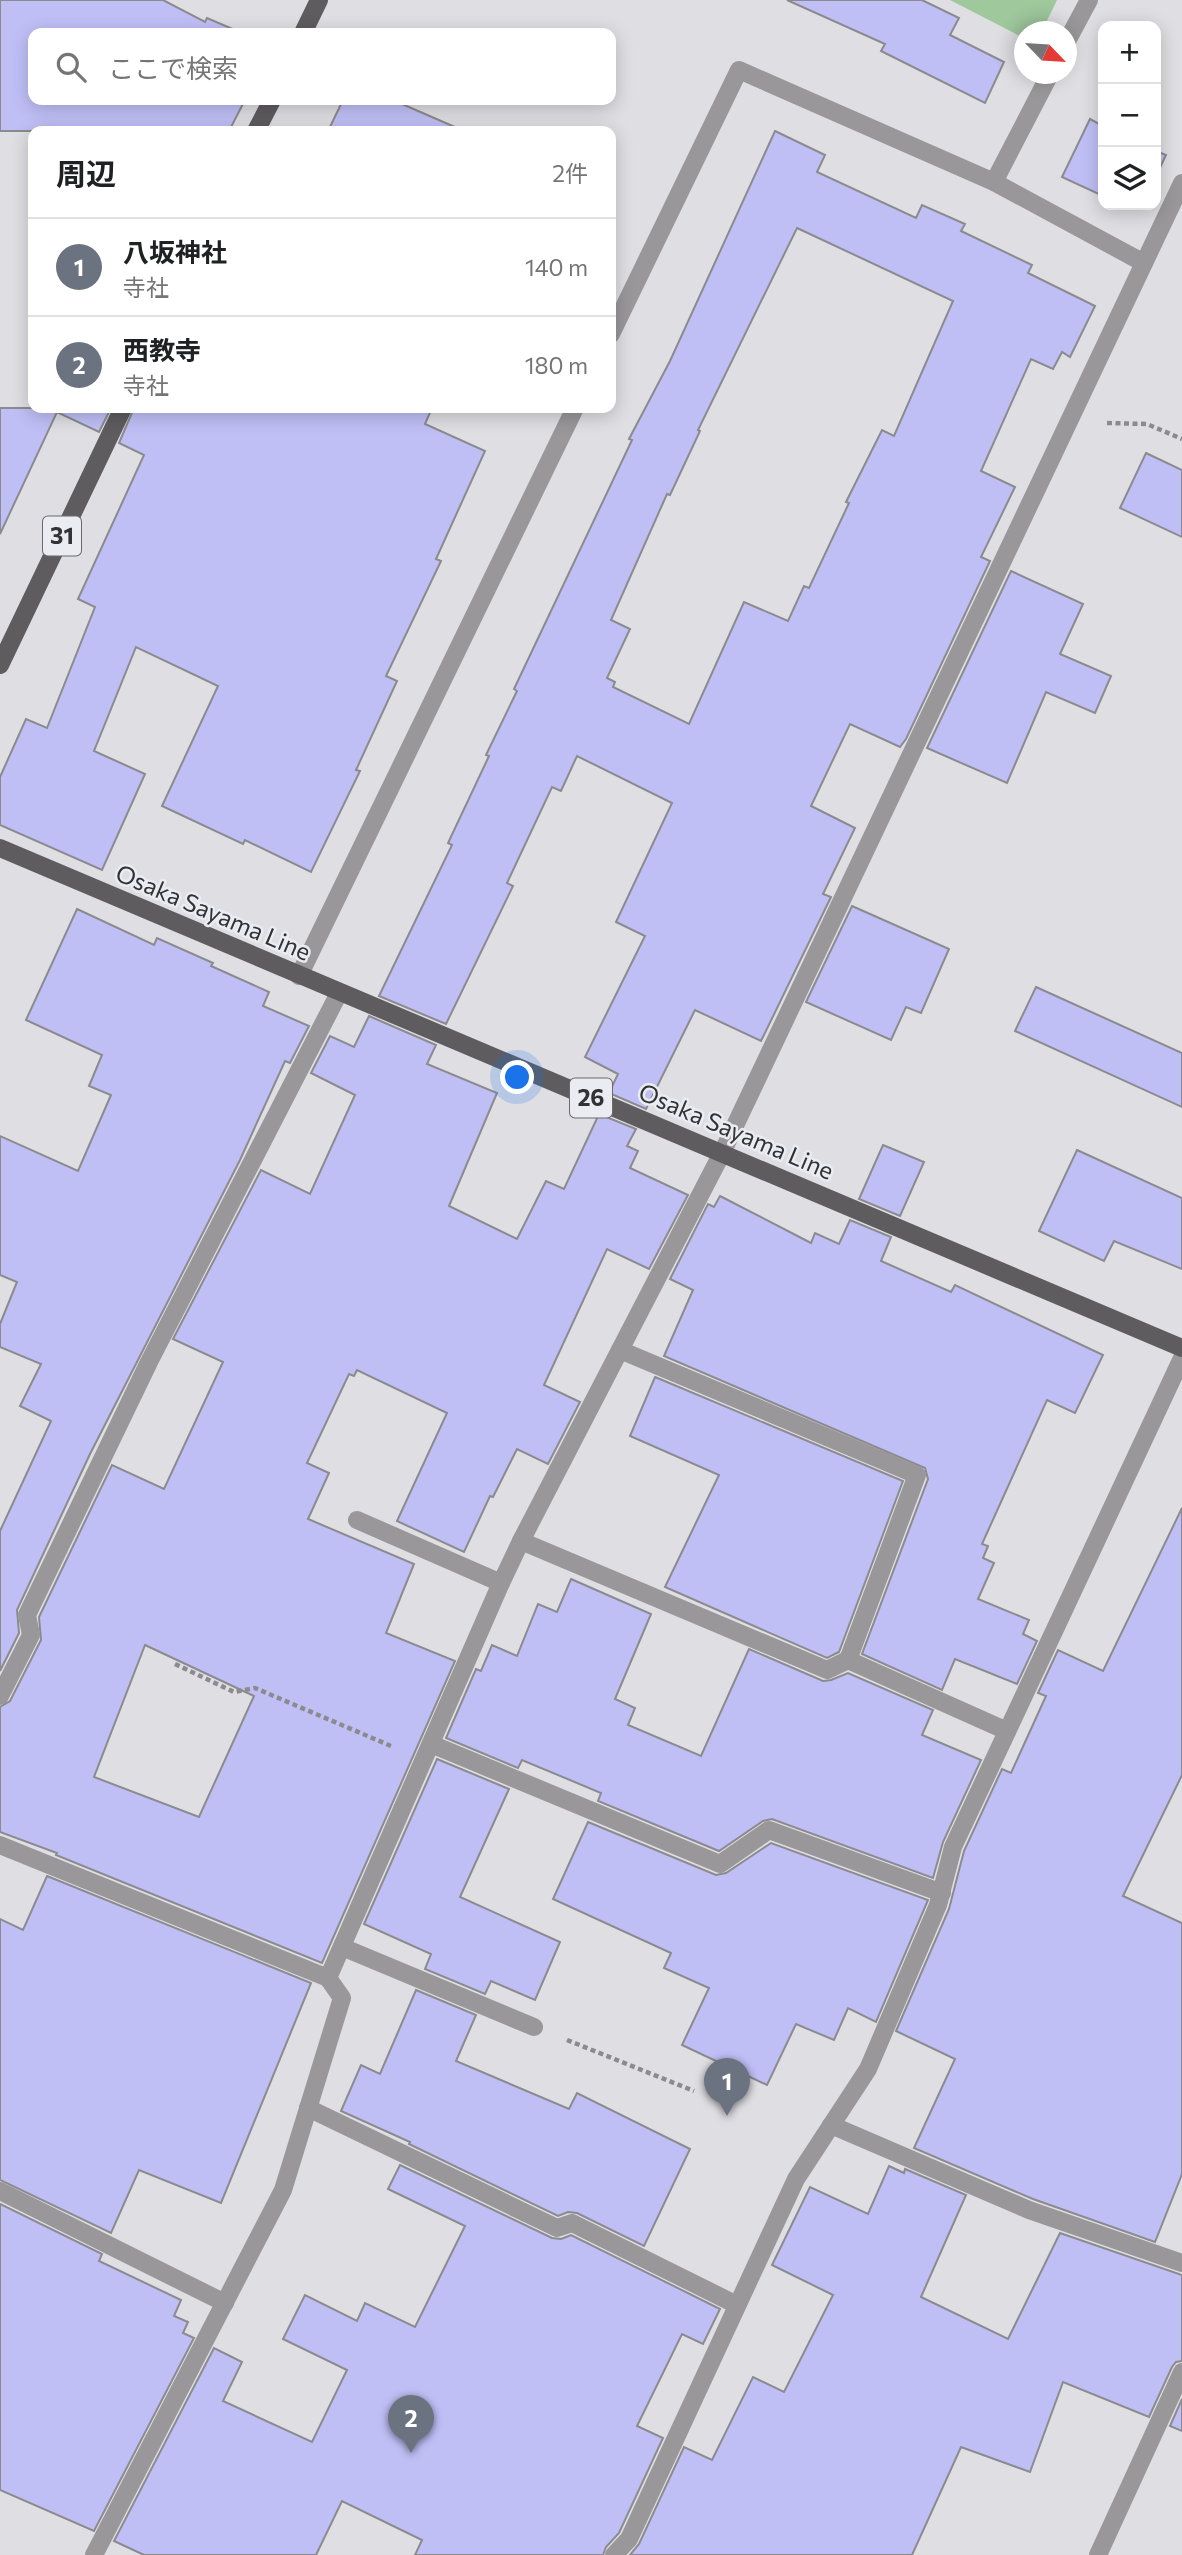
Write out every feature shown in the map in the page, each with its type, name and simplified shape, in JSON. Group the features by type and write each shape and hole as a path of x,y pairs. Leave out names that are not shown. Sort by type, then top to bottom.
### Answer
{"main road":[{"path":"306,28 320,0"},
{"path":"259,126 269,105"},
{"name":"31","path":"0,665 122,413"},
{"name":"Osaka Sayama Line","path":"0,848 1182,1348"}],"street":[{"path":"1077,22 1089,0"},
{"path":"616,324 739,70 994,182 1144,263"},
{"path":"994,182 1045,84"},
{"path":"328,1978 501,1583 722,1153 1182,183"},
{"path":"299,976 573,413"},
{"path":"0,1696 31,1635 27,1615 149,1362 339,993"},
{"path":"521,1541 827,1670 848,1660 917,1475 620,1350"},
{"path":"614,2555 629,2539 796,2179 869,2069 942,1893 953,1847 1182,1358"},
{"path":"356,1520 501,1583"},
{"path":"848,1660 1007,1731"},
{"path":"428,1752 720,1864 769,1830 942,1893"},
{"path":"0,1845 328,1978 342,1997 283,2190 94,2555"},
{"path":"342,1947 534,2027"},
{"path":"308,2108 557,2228 572,2223 737,2305"},
{"path":"831,2125 1029,2210 1182,2263"},
{"path":"0,2191 225,2303"},
{"path":"1098,2555 1182,2372"}],"path":[{"path":"1068,422 1147,424 1182,439"},
{"path":"175,1664 234,1692 254,1688 428,1752"},
{"path":"534,2027 694,2091"}],"green space":[{"path":"950,0 1057,0 1047,21 1014,21 1014,33"}],"building":[{"path":"0,0 163,0 205,22 207,18 230,28 28,28 28,105 242,105 232,126 28,126 28,131 0,131"},
{"path":"787,0 922,0 959,18 950,35 1004,62 985,103 881,51 885,44"},
{"path":"341,105 404,105 453,126 330,126"},
{"path":"1090,119 1098,123 1098,194 1062,177"},
{"path":"775,131 825,155 817,172 916,218 922,205 965,224 961,231 1032,265 1028,273 1095,306 1070,357 1062,352 1053,369 1031,359 981,471 1015,487 981,557 990,561 906,739 900,747 850,724 811,806 855,828 823,894 831,897 761,1041 695,1010 646,1109 609,1093 618,1074 585,1057 645,936 616,922 672,803 577,756 561,791 552,787 507,883 513,886 446,1024 379,996 452,845 448,843 517,691 514,689 632,440 629,439 670,361","holes":["797,228 953,301 894,436 882,430 846,502 849,503 809,588 804,586 788,621 744,602 689,724 613,687 615,682 607,678 630,629 611,620 667,494 670,495 700,431 698,430"]},
{"path":"1161,153 1166,155 1161,166"},
{"path":"0,408 28,408 28,413 57,413 0,534"},
{"path":"59,413 108,413 99,432"},
{"path":"132,413 430,413 425,424 485,451 436,559 441,561 386,676 397,681 356,770 360,771 311,872 245,840 243,844 162,806 218,686 136,647 94,751 145,774 102,870 0,825 0,777 26,719 47,728 95,607 78,599 144,455 119,443"},
{"path":"1146,453 1182,470 1182,537 1120,508"},
{"path":"1011,571 1083,604 1060,654 1111,676 1095,713 1046,692 1007,783 927,748"},
{"path":"852,906 949,949 921,1013 906,1007 891,1040 806,1002"},
{"path":"77,909 154,945 157,938 213,963 211,966 269,992 263,1006 309,1026 290,1063 285,1061 240,1160 90,1454 17,1610 19,1633 0,1671 0,1531 51,1421 20,1406 41,1364 0,1347 0,1324 17,1282 0,1275 0,1136 78,1171 111,1095 89,1086 102,1055 26,1020"},
{"path":"1036,987 1182,1053 1182,1107 1015,1031"},
{"path":"369,1016 436,1045 427,1064 497,1093 449,1206 517,1239 546,1181 564,1189 599,1114 636,1129 627,1146 638,1151 630,1168 688,1195 649,1269 607,1249 544,1385 580,1402 548,1464 517,1449 493,1497 490,1496 464,1552 397,1521 447,1413 357,1370 354,1376 349,1374 307,1463 329,1473 308,1519 414,1564 386,1633 455,1661 322,1963 0,1832 0,1707 10,1701 41,1640 39,1617 112,1465 164,1489 223,1362 173,1339 261,1170 310,1194 355,1095 311,1073 330,1036 354,1047","holes":["145,1645 254,1696 199,1817 94,1777"]},
{"path":"883,1145 924,1162 900,1216 859,1199"},
{"path":"1077,1150 1182,1198 1182,1269 1114,1241 1104,1261 1039,1231"},
{"path":"720,1196 811,1243 815,1233 839,1244 850,1220 891,1237 881,1261 951,1292 955,1285 1103,1355 1075,1413 1047,1400 982,1544 988,1546 983,1558 994,1563 978,1599 1029,1620 1023,1634 1037,1641 1017,1684 955,1659 942,1690 862,1654 928,1479 925,1468 664,1356 693,1290 670,1279 708,1204 714,1207"},
{"path":"655,1377 903,1481 839,1652 827,1658 665,1587 719,1475 630,1436"},
{"path":"1182,1508 1182,1775 1123,1896 1182,1923 1182,2174 1155,2242 1033,2199 914,2148 955,2059 896,2031 949,1909 964,1851 1002,1769 1011,1773 1046,1696 1038,1693 1058,1650 1103,1671"},
{"path":"571,1579 651,1614 615,1699 635,1708 628,1725 701,1756 749,1649 823,1681 848,1673 933,1710 922,1735 981,1760 943,1842 933,1878 772,1819 763,1821 719,1851 598,1801 601,1793 522,1760 518,1768 446,1738 476,1669 481,1671 492,1645 517,1656 538,1604 557,1612"},
{"path":"437,1759 509,1789 460,1897 560,1942 535,2000 491,1981 485,1994 425,1969 431,1954 364,1924"},
{"path":"588,1822 716,1875 726,1873 771,1843 928,1900 876,2022 848,2008 834,2040 796,2024 767,2085 682,2045 709,1988 664,1968 671,1953 553,1899"},
{"path":"47,1876 311,1983 221,2203 139,2170 111,2233 0,2180 0,1919 23,1930"},
{"path":"416,1990 476,2015 456,2061 569,2109 577,2093 690,2149 644,2246 577,2213 568,2212 558,2216 409,2144 410,2142 341,2111 361,2065 380,2074"},
{"path":"400,2165 552,2238 561,2239 571,2235 720,2309 703,2344 682,2334 637,2426 663,2438 619,2533 606,2547 603,2555 415,2555 422,2540 342,2501 316,2555 144,2555 114,2541 214,2348 242,2362 223,2401 312,2442 347,2370 283,2339 305,2295 357,2321 365,2303 415,2327 465,2226 388,2189"},
{"path":"889,2166 904,2173 905,2169 966,2195 921,2297 1008,2339 1060,2233 1182,2275 1182,2361 1176,2362 1172,2367 1149,2417 1063,2382 1030,2472 961,2447 912,2555 630,2555 639,2544 684,2447 712,2460 753,2377 784,2392 833,2295 772,2265 810,2187 868,2214"},
{"path":"0,2204 102,2254 99,2261 181,2300 174,2316 188,2322 183,2333 194,2338 94,2531 0,2490"},
{"path":"1182,2399 1182,2431 1170,2426"}],"place":[{"name":"八坂神社","path":"727,2116"},
{"name":"西教寺","path":"411,2453"}]}
